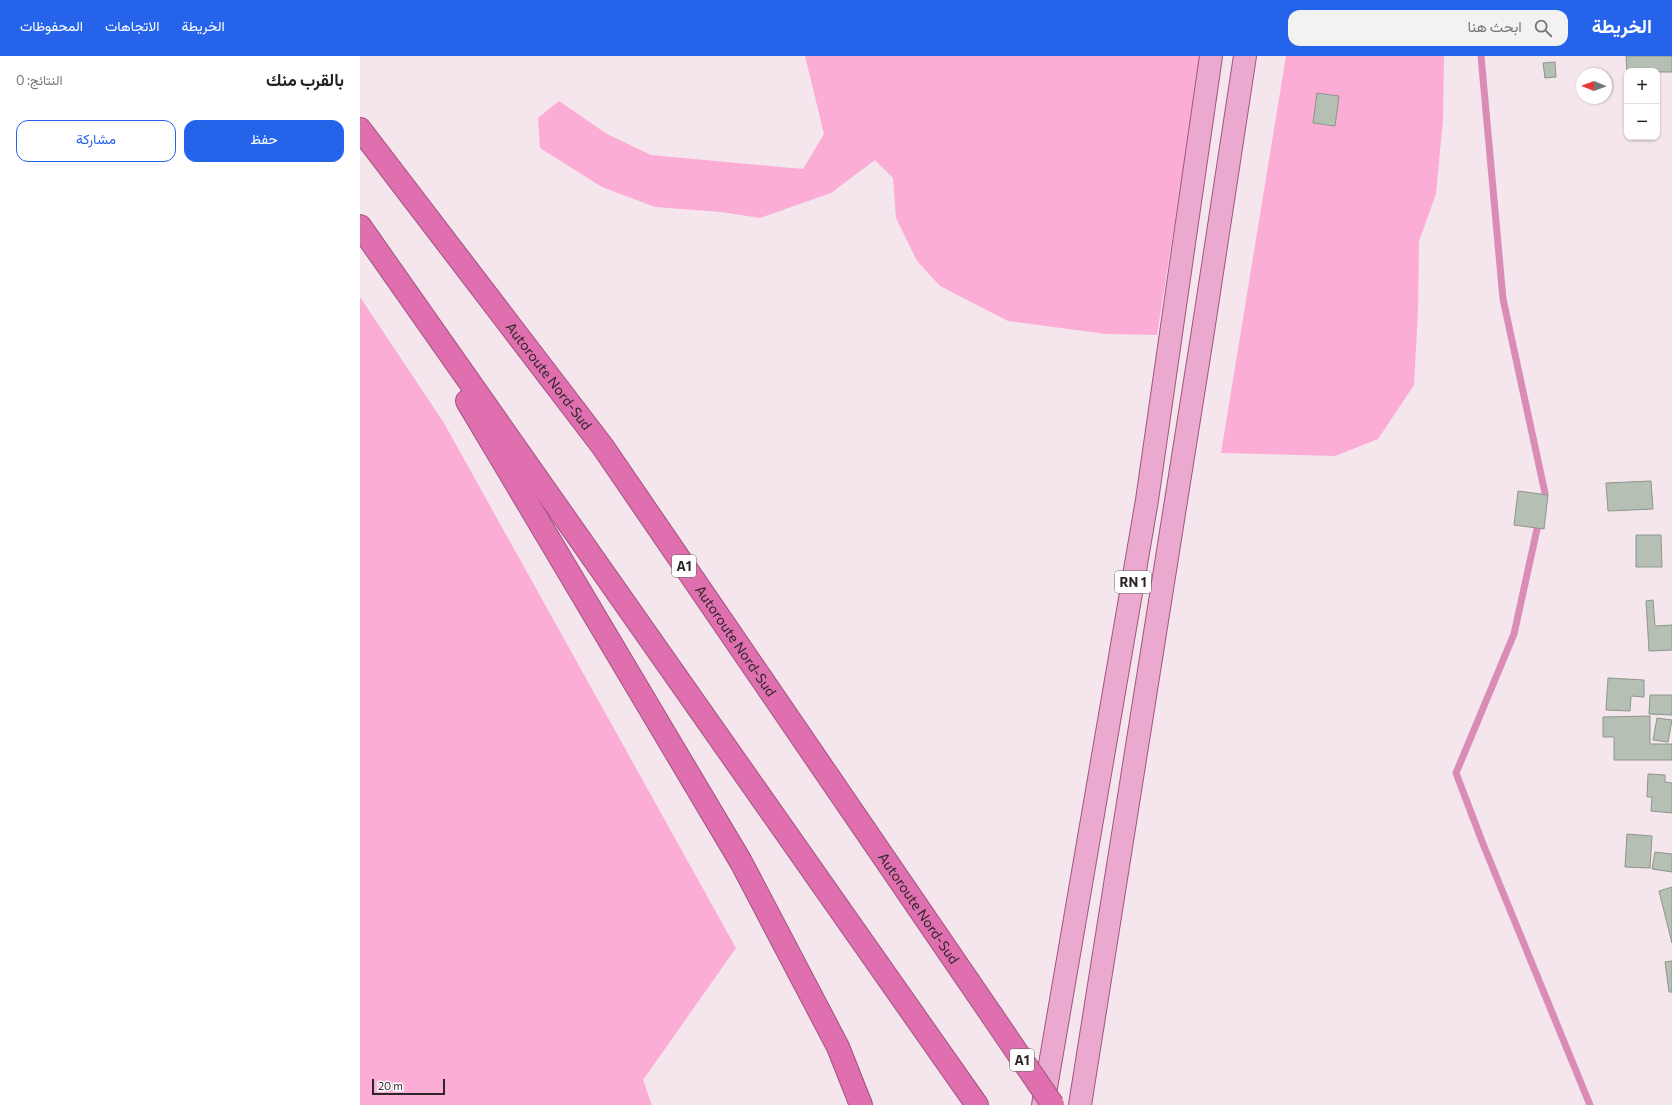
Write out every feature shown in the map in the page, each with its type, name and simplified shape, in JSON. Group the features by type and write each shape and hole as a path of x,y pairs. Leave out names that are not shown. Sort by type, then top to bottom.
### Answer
{"highway":[{"name":"Autoroute Nord-Sud","path":"360,129 603,447 1053,1105"},
{"path":"366,233 977,1104"},
{"path":"366,233 581,590 741,862 838,1047 861,1105"}],"main road":[{"name":"RN 1","path":"1042,1105 1147,500 1211,56"},
{"name":"RN 1","path":"1080,1105 1202,339 1245,56"}],"shaded area":[{"path":"805,56 1201,56 1157,335 1106,334 1008,321 940,286 917,261 896,218 893,178 875,160 831,193 760,218 721,212 655,207 602,187 540,148 538,118 559,101 607,134 651,155 803,169 824,134"},
{"path":"1286,56 1444,56 1443,120 1436,194 1419,241 1418,311 1414,385 1378,439 1335,456 1221,453"},
{"path":"360,297 444,423 736,948 643,1080 652,1105 360,1105"}],"building":[{"path":"1626,56 1672,56 1672,72 1660,72 1660,68 1627,68"},
{"path":"1555,62 1556,77 1545,78 1543,63"},
{"path":"1317,93 1339,96 1335,126 1313,123"},
{"path":"1651,481 1653,509 1608,511 1606,483"},
{"path":"1518,491 1548,495 1544,529 1514,525"},
{"path":"1636,535 1661,535 1662,567 1636,567"},
{"path":"1653,600 1655,626 1672,625 1672,650 1649,651 1646,601"},
{"path":"1608,678 1644,680 1644,697 1631,696 1630,711 1606,710"},
{"path":"1650,695 1672,695 1672,715 1649,714"},
{"path":"1650,716 1650,744 1672,744 1672,760 1614,760 1614,737 1603,737 1603,717"},
{"path":"1657,718 1672,720 1668,742 1653,740"},
{"path":"1648,774 1665,775 1665,782 1672,783 1672,813 1651,811 1652,797 1647,797"},
{"path":"1627,834 1652,836 1650,868 1625,867"},
{"path":"1655,852 1672,854 1672,872 1652,869"},
{"path":"1672,887 1672,943 1659,891"},
{"path":"1672,961 1672,992 1669,992 1665,962"}],"waterway":[{"path":"1481,56 1503,299 1545,493 1542,504"},
{"path":"1539,520 1514,634 1456,773 1483,844 1590,1105"}]}
